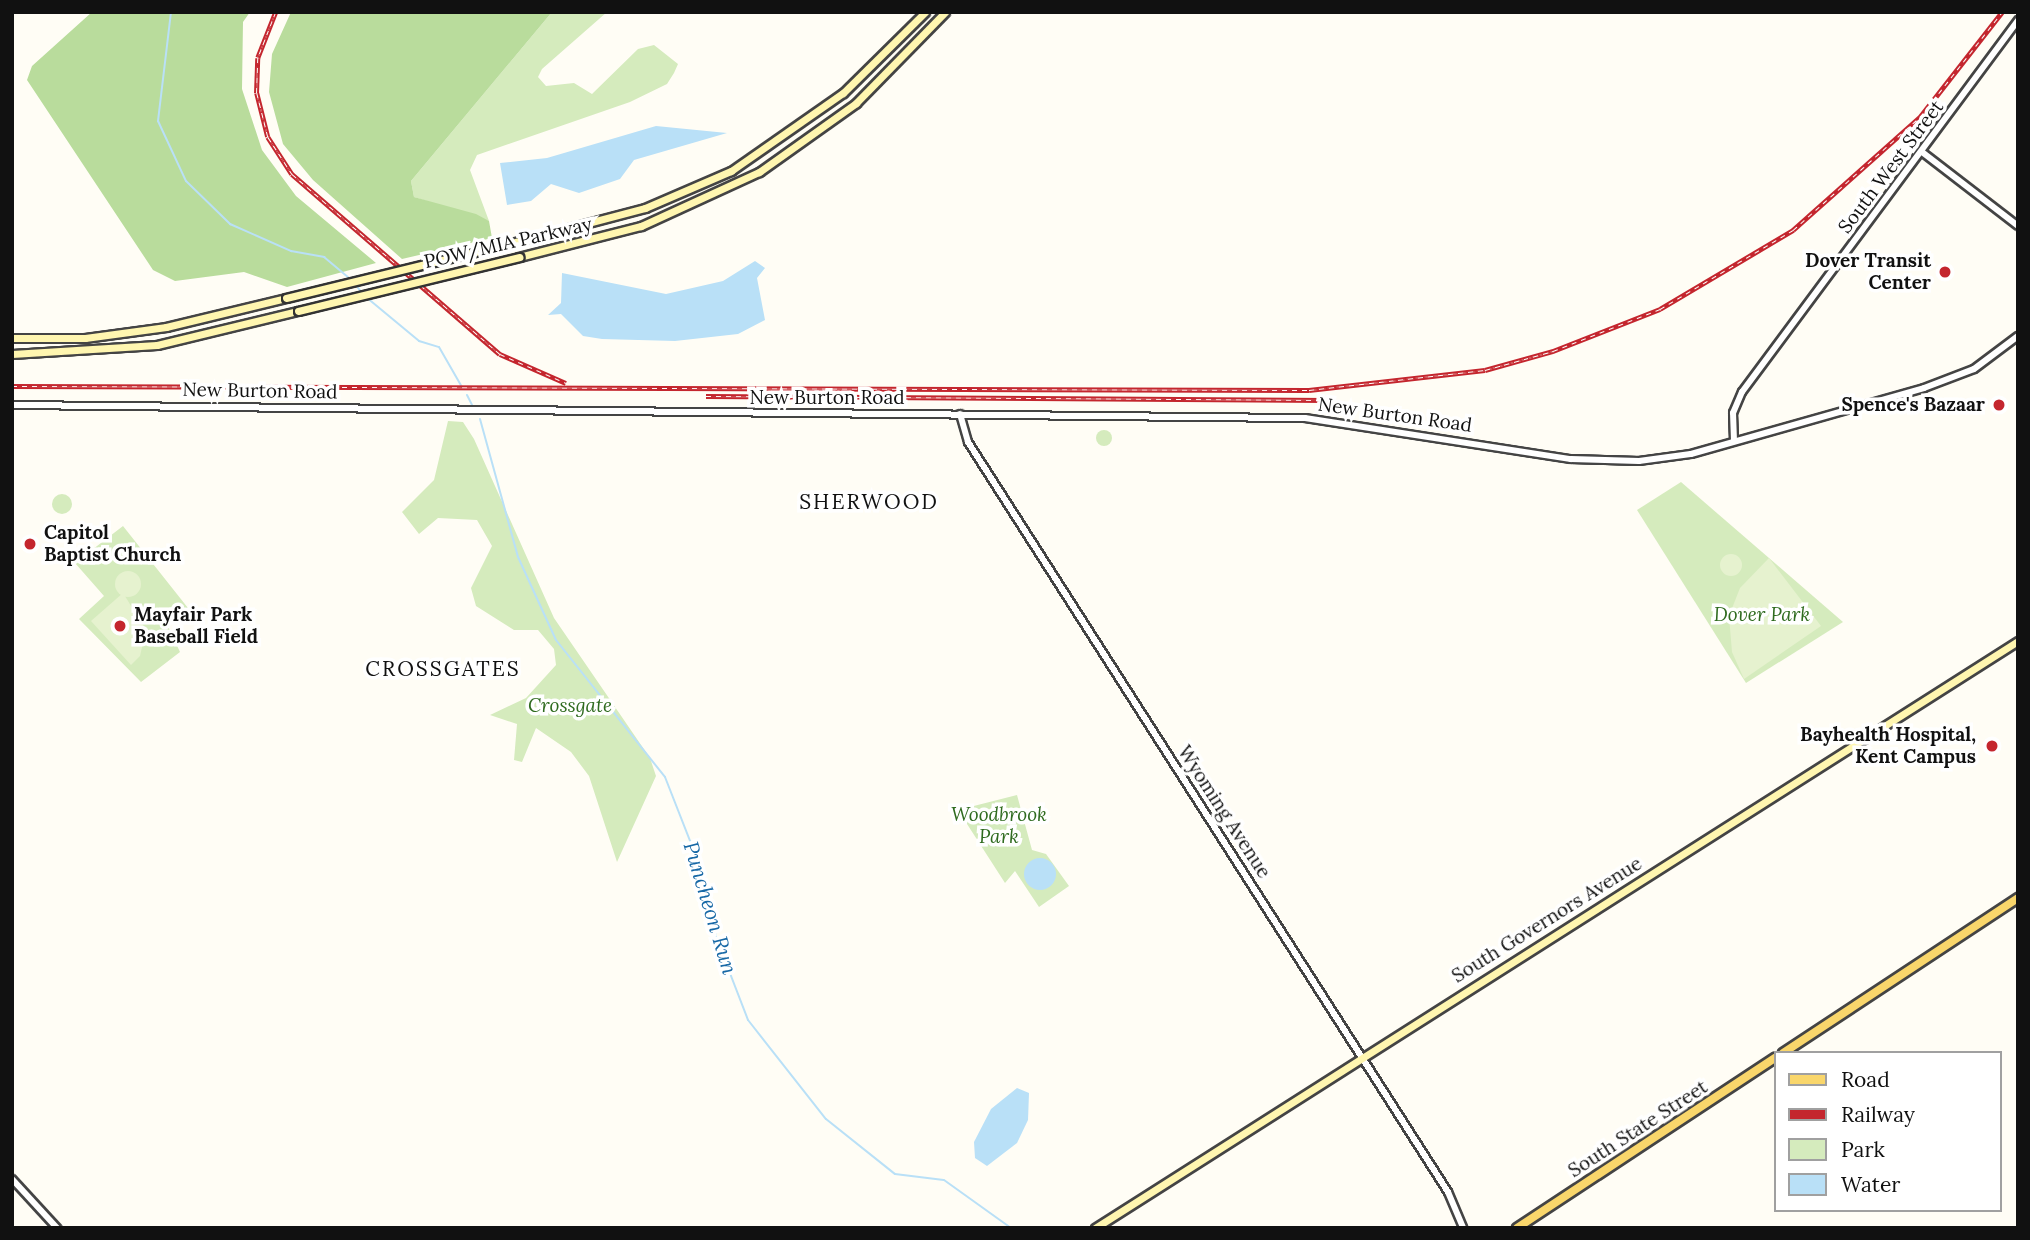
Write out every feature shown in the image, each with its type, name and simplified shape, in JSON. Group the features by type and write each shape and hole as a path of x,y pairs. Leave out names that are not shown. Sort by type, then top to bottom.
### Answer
{"main road":[{"name":"POW/MIA Parkway","path":"12,338 85,338 166,327 645,208 731,171 843,93 925,12"},
{"name":"POW/MIA Parkway","path":"12,354 157,345 642,226 759,172 856,103 945,12"},
{"name":"South Governors Avenue","path":"1095,1228 1361,1056 2018,640"},
{"path":"1786,1051 2018,898"},
{"name":"South State Street","path":"1517,1228 1774,1058"}],"street":[{"name":"South West Street","path":"1734,441 1733,412 1742,392 2018,20"},
{"path":"1922,152 2018,226"},
{"name":"New Burton Road","path":"12,405 1325,419 1571,459 1639,461 1734,441 1959,377 2018,336"},
{"name":"Wyoming Avenue","path":"960,414 968,442 1361,1056 1463,1226"},
{"path":"12,1179 57,1228"}],"green space":[{"path":"92,12 250,12 243,22 242,89 262,150 296,196 376,263 287,287 244,272 175,281 153,270 27,80 32,66"},
{"path":"291,12 552,12 411,181 414,197 476,214 489,221 492,238 402,259 313,180 283,144 269,92 272,54"},
{"path":"552,12 607,12 542,69 538,77 546,86 574,83 592,94 638,49 654,45 678,64 674,73 667,84 630,102 477,155 470,170 489,221 414,197 411,181"},
{"name":"Crossgate","path":"448,421 463,422 474,439 554,618 650,758 656,776 617,862 589,776 571,752 536,728 522,762 514,760 517,724 490,715 526,698 556,665 554,649 538,630 514,630 476,606 471,588 492,546 477,520 438,518 419,534 402,512 434,480"},
{"path":"1104,430 1110,432 1110,444 1104,446 1098,444 1096,438 1098,432"},
{"name":"Dover Park","path":"1681,482 1843,622 1746,683 1637,510"},
{"path":"62,494 69,497 72,504 69,511 62,514 55,511 52,504 55,497"},
{"path":"123,526 188,608 167,624 180,652 141,682 79,619 104,596 75,563"},
{"path":"1731,554 1739,557 1742,565 1739,573 1731,576 1723,573 1720,565 1723,557"},
{"path":"1769,558 1821,626 1744,679 1732,652 1729,616 1740,588"},
{"path":"128,571 137,575 141,584 137,593 128,597 119,593 115,584 119,575"},
{"name":"Mayfair Park Baseball Field","path":"123,593 146,630 140,656 131,665 91,621"},
{"name":"Woodbrook Park","path":"1017,795 1032,850 1046,854 1069,886 1039,907 1015,871 1005,883 958,810"}],"water":[{"path":"656,126 727,133 634,160 620,179 579,193 551,184 531,201 507,205 500,163 547,158"},
{"path":"755,261 765,268 757,278 765,320 738,334 675,341 602,339 583,336 561,314 548,315 561,303 562,273 666,294 723,281"},
{"path":"1040,858 1051,863 1056,874 1051,885 1040,890 1029,885 1024,874 1029,863"},
{"path":"1017,1088 1029,1093 1028,1120 1017,1143 987,1166 975,1158 974,1142 991,1109"}],"waterway":[{"name":"Puncheon Run","path":"171,12 158,121 186,181 230,224 291,251 324,257 351,280"},
{"name":"Puncheon Run","path":"355,284 362,293"},
{"name":"Puncheon Run","path":"366,297 419,341 439,347 462,387"},
{"name":"Puncheon Run","path":"467,395 473,407"},
{"name":"Puncheon Run","path":"480,419 518,557 556,640 665,777 708,887 716,937 748,1020 826,1119 895,1174 944,1180 1011,1228"}],"railway":[{"path":"276,12 258,58 257,93 268,137 292,174 500,354 566,383"},
{"path":"12,386 1309,390 1485,370 1553,351 1660,309 1793,230 1920,117 2002,12"},
{"path":"706,396 1327,400"}],"place":[{"name":"Dover Transit Center","path":"1945,272"},
{"name":"Spence's Bazaar","path":"1999,405"},
{"name":"Capitol Baptist Church","path":"30,544"},
{"name":"Mayfair Park Baseball Field","path":"120,626"},
{"name":"Bayhealth Hospital, Kent Campus","path":"1992,746"}],"district":[{"name":"SHERWOOD","path":"869,502"},
{"name":"CROSSGATES","path":"443,669"}]}
